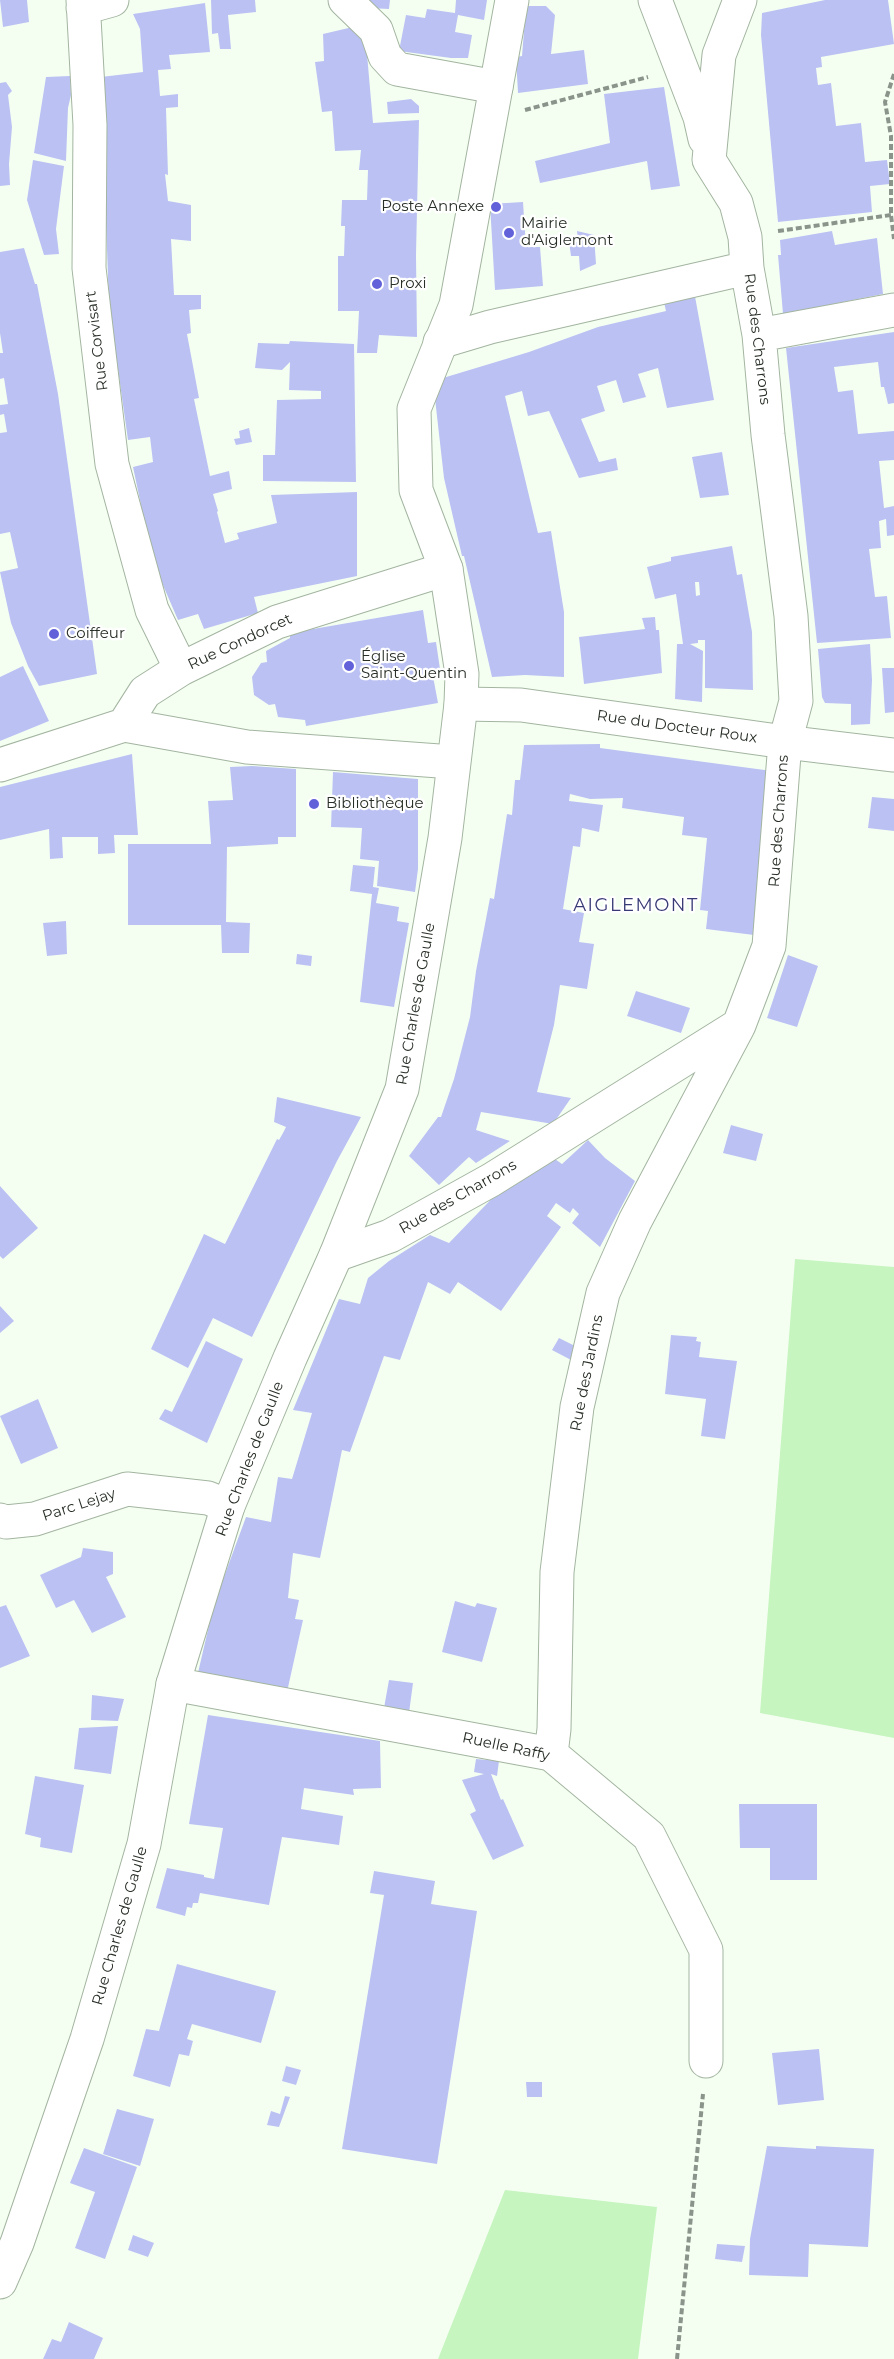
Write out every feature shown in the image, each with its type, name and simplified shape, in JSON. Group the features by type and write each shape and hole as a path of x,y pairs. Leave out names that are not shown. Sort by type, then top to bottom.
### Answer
{"street":[{"path":"345,0 376,30 385,56 397,69 494,100"},
{"name":"Rue Charles de Gaulle","path":"0,2282 17,2243 87,2039 144,1844 173,1684 228,1506 336,1255 402,1089 445,838 461,704 462,674 446,568 416,490 414,409 456,305 512,0"},
{"name":"Rue des Charrons","path":"336,1255 390,1236 491,1180 740,1025 769,946 785,742 796,701 792,616 768,435 759,335 736,203 709,160 700,117 655,0"},
{"path":"709,160 719,55 740,0"},
{"name":"Rue Corvisart","path":"93,3 88,268 112,464 152,610 181,669"},
{"path":"440,342 746,252"},
{"path":"759,335 894,310"},
{"name":"Rue Condorcet","path":"124,725 145,692 181,669 277,622 446,568"},
{"name":"Rue du Docteur Roux","path":"461,704 521,705 785,742 894,754"},
{"path":"0,765 124,725 247,747 453,762"},
{"name":"Rue des Jardins","path":"551,1754 554,1729 557,1572 577,1407 603,1293 635,1221 740,1025"},
{"name":"Parc Lejay","path":"0,1520 6,1522 35,1519 127,1489 208,1498 228,1506"},
{"name":"Ruelle Raffy","path":"173,1684 551,1754 649,1836 706,1950 706,2061"}],"path":[{"path":"494,100 527,110 682,68"},
{"path":"894,74 885,102 891,136 891,215 894,239"},
{"path":"746,252 891,215"},
{"path":"677,2359 706,2061"}],"green space":[{"path":"795,1259 894,1267 894,1738 760,1713"},
{"path":"505,2190 657,2207 638,2359 438,2359"}],"building":[{"path":"0,0 27,0 29,22 3,27"},
{"path":"211,0 255,0 256,12 228,15 231,49 220,49 218,33 212,34"},
{"path":"368,0 390,0 389,9 368,8"},
{"path":"456,0 487,0 484,20 458,15 455,32 472,35 468,58 399,51 406,15 425,18 427,9 455,13"},
{"path":"825,0 888,0 894,44 821,57 822,67 816,68 818,85 831,83 836,126 861,123 865,162 887,160 890,184 870,186 872,212 778,222 761,35 762,13"},
{"path":"205,3 210,52 169,55 171,69 158,70 160,96 178,94 178,107 166,108 168,175 165,174 168,201 191,205 191,241 171,239 174,295 201,295 201,309 189,310 191,333 187,334 199,398 194,399 210,476 229,471 232,489 213,494 225,543 239,539 237,533 277,523 271,495 357,492 357,576 254,597 258,613 204,629 198,614 178,620 153,562 133,467 153,462 150,437 128,440 109,306 101,77 143,72 140,29 133,14"},
{"path":"526,6 546,6 555,15 551,54 584,50 588,84 518,93 516,57 522,56"},
{"path":"357,26 367,54 373,123 419,120 417,337 379,335 377,353 357,353 359,311 338,311 338,256 344,256 345,226 341,226 342,200 367,200 368,170 359,170 361,150 335,151 332,111 322,112 315,62 324,61 323,34"},
{"path":"70,76 71,95 68,108 66,161 34,153 46,77"},
{"path":"6,82 12,91 8,95 12,127 10,185 0,186 0,83"},
{"path":"664,87 680,186 651,190 647,161 540,183 535,161 610,143 604,94"},
{"path":"411,99 419,106 419,113 388,114 387,102"},
{"path":"33,160 64,166 56,229 59,254 44,255 27,200"},
{"name":"Mairie d'Aiglemont","path":"523,202 526,247 540,247 543,286 495,290 490,204"},
{"path":"577,231 594,235 596,264 580,271 579,256 571,256 569,242 578,242"},
{"path":"832,231 835,245 877,238 883,294 783,314 778,255 781,255 780,240"},
{"path":"24,248 35,284 37,284 58,394 97,674 39,686 28,666 11,623 0,572 18,568 10,532 0,534 0,433 7,432 4,414 0,415 0,405 8,404 4,378 0,379 0,353 3,353 0,333 0,252"},
{"path":"694,291 714,400 667,408 658,368 638,374 646,397 623,403 616,380 597,386 605,411 581,419 599,462 616,458 618,470 579,478 549,411 528,416 522,391 505,396 538,533 551,531 564,612 564,677 525,675 492,677 444,478 433,381 529,352 598,327 666,311 662,294"},
{"path":"894,332 894,403 888,404 884,387 881,387 878,362 834,367 838,392 853,390 858,434 894,431 894,460 879,461 884,508 894,506 894,535 887,536 886,519 879,521 881,548 869,549 875,597 887,596 891,638 817,643 786,348"},
{"path":"290,341 354,344 356,482 263,481 263,455 275,455 277,400 321,399 321,391 289,390 290,362 282,370 255,368 258,343 289,344"},
{"path":"249,428 252,442 236,445 234,439 240,438 239,431"},
{"path":"722,452 729,495 700,498 692,457"},
{"path":"732,546 737,575 742,574 752,632 753,690 705,688 705,640 698,640 698,643 690,644 703,651 702,702 675,699 677,644 683,644 676,594 655,599 647,567 671,561 671,557","holes":["695,582 699,582 700,595 696,596"]},
{"name":"Église Saint-Quentin","path":"423,610 428,643 436,642 440,669 432,671 438,703 306,726 305,720 278,717 275,704 269,705 254,695 252,677 261,663 267,662 266,651 290,638 290,633"},
{"path":"655,617 656,630 659,630 662,673 584,684 579,637 645,629 642,618"},
{"path":"870,644 872,680 870,724 851,725 851,704 825,703 822,697 818,649"},
{"path":"23,666 49,721 0,741 0,677"},
{"path":"882,668 894,668 894,712 885,713"},
{"path":"600,744 600,748 772,771 754,935 706,929 708,911 700,910 707,838 682,835 684,817 622,808 623,798 590,799 570,794 569,801 603,805 599,832 582,828 580,847 573,846 563,909 584,913 579,942 594,944 587,989 560,985 554,1025 537,1092 571,1098 553,1124 481,1112 476,1130 510,1141 476,1163 469,1157 439,1185 409,1156 438,1117 441,1117 454,1079 470,1017 490,898 494,899 507,814 512,815 515,780 520,780 524,745"},
{"path":"132,754 138,835 114,835 115,853 98,854 98,837 62,837 63,858 50,859 49,829 0,840 0,787"},
{"path":"230,767 296,769 296,837 278,837 278,844 227,847 226,922 250,923 249,953 222,953 221,925 128,925 128,844 211,844 208,801 233,800"},
{"path":"333,772 418,779 418,869 415,892 377,886 379,861 360,859 362,828 331,827"},
{"path":"872,797 894,799 894,831 868,828"},
{"path":"353,865 375,867 373,887 379,888 376,903 399,907 397,921 409,923 394,1007 360,1002 372,894 350,891"},
{"path":"66,921 67,954 47,956 43,923"},
{"path":"297,954 312,956 311,966 296,964"},
{"path":"788,955 818,966 797,1027 767,1018"},
{"path":"636,991 690,1008 681,1033 627,1016"},
{"path":"277,1097 361,1117 337,1161 252,1337 213,1318 188,1368 151,1349 204,1234 225,1244 277,1139 279,1140 286,1127 274,1122"},
{"path":"731,1125 763,1134 756,1161 723,1153"},
{"path":"588,1140 605,1158 635,1181 600,1247 572,1223 579,1214 573,1208 570,1213 556,1203 547,1216 561,1227 501,1311 458,1282 450,1294 428,1282 400,1360 384,1356 350,1452 342,1450 320,1558 293,1553 288,1598 299,1600 295,1619 303,1620 287,1692 197,1677 214,1604 246,1517 271,1522 278,1477 292,1479 312,1413 293,1410 339,1299 360,1304 368,1278 389,1261 430,1235 449,1243 505,1185 552,1157 562,1164"},
{"path":"0,1186 38,1228 3,1259 0,1256"},
{"path":"0,1306 14,1321 0,1333"},
{"path":"671,1335 697,1337 696,1341 701,1342 699,1357 737,1361 725,1439 701,1436 706,1399 665,1394"},
{"path":"559,1338 577,1347 573,1361 552,1350"},
{"path":"206,1341 243,1359 207,1443 159,1419 165,1409 172,1412"},
{"path":"38,1399 58,1448 21,1464 0,1416"},
{"path":"83,1548 113,1552 113,1574 106,1577 126,1617 92,1633 74,1600 56,1608 40,1575 81,1557"},
{"path":"455,1601 475,1607 477,1603 497,1608 482,1662 442,1652"},
{"path":"6,1605 30,1656 0,1668 0,1607"},
{"path":"389,1680 413,1683 409,1713 384,1708"},
{"path":"92,1695 124,1699 118,1721 91,1720"},
{"path":"208,1715 380,1741 381,1788 353,1789 354,1795 304,1788 301,1809 343,1816 339,1845 282,1837 269,1905 200,1893 198,1903 193,1903 192,1908 187,1907 185,1916 156,1908 167,1868 214,1879 223,1828 189,1824"},
{"path":"118,1726 111,1774 74,1769 79,1728"},
{"path":"476,1759 499,1761 497,1776 491,1774 524,1846 493,1860 470,1814 476,1811 462,1780 484,1774 474,1772"},
{"path":"35,1776 84,1785 72,1853 40,1847 41,1838 25,1834"},
{"path":"739,1804 817,1804 817,1880 770,1880 770,1848 740,1848"},
{"path":"374,1871 435,1881 431,1904 477,1911 437,2164 342,2149 384,1895 370,1893"},
{"path":"177,1964 276,1991 261,2043 192,2024 187,2039 193,2041 189,2056 179,2054 170,2087 133,2076 146,2029 159,2031"},
{"path":"819,2049 824,2100 778,2105 772,2053"},
{"path":"286,2066 301,2070 296,2085 282,2081"},
{"path":"526,2082 542,2082 542,2097 527,2097"},
{"path":"285,2096 290,2097 279,2127 267,2125 271,2111 280,2114"},
{"path":"117,2109 154,2119 140,2166 103,2154"},
{"path":"767,2146 874,2149 868,2247 809,2244 808,2277 749,2275 750,2239"},
{"path":"84,2148 137,2167 105,2259 75,2248 95,2192 70,2183"},
{"path":"133,2235 154,2243 148,2257 128,2250"},
{"path":"717,2244 745,2246 742,2262 715,2259"},
{"path":"69,2322 103,2338 94,2359 43,2359 52,2339 61,2342"}],"place":[{"name":"Poste Annexe","path":"496,207"},
{"name":"Mairie d'Aiglemont","path":"509,233"},
{"name":"Proxi","path":"377,284"},
{"name":"Coiffeur","path":"54,634"},
{"name":"Église Saint-Quentin","path":"349,666"},
{"name":"Bibliothèque","path":"314,804"}],"district":[{"name":"AIGLEMONT","path":"636,906"}]}
